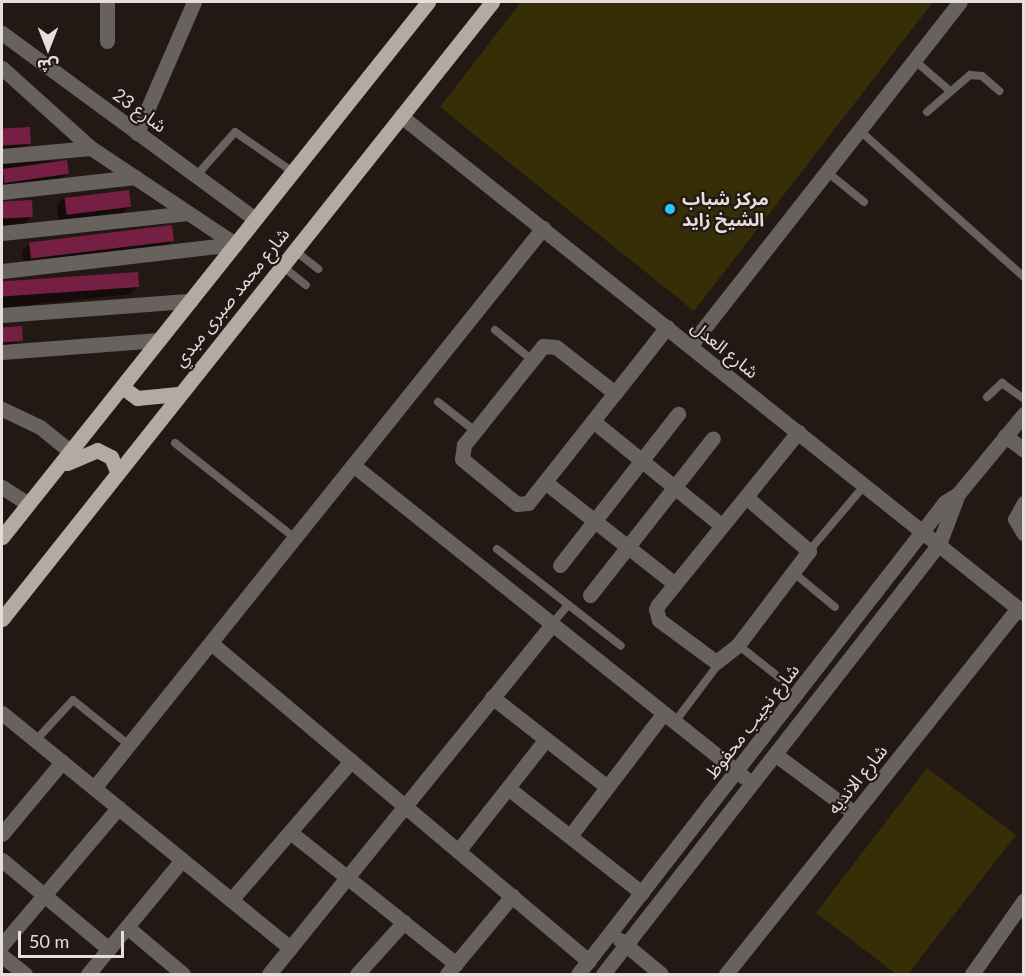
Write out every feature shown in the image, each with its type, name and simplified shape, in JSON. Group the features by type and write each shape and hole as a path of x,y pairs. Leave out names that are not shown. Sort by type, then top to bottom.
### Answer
{"main road":[{"name":"شارع محمد صبرى مبدي","path":"2,537 428,2"},
{"name":"شارع محمد صبرى مبدي","path":"2,619 178,394 492,2"},
{"path":"122,387 137,398 178,394"},
{"path":"52,473 82,453 98,450 111,457 117,471"}],"street":[{"path":"107,2 107,41"},
{"path":"137,133 195,2"},
{"path":"690,346 857,128 960,2"},
{"name":"شارع 23","path":"2,33 255,219"},
{"path":"2,68 91,148 235,244"},
{"name":"شارع العدل","path":"401,116 1021,611"},
{"path":"2,156 91,148"},
{"path":"2,192 135,177"},
{"path":"2,233 189,213"},
{"path":"94,788 543,228"},
{"path":"2,271 235,244"},
{"path":"2,315 190,301"},
{"path":"615,393 552,345 531,359 462,448 462,459 513,502 528,503 545,482 667,327"},
{"path":"2,352 159,340"},
{"path":"2,410 40,427 70,451"},
{"path":"560,565 678,414"},
{"name":"شارع نجيب محفوظ","path":"603,975 777,755 939,544 958,494 1023,414"},
{"path":"593,421 722,526"},
{"path":"746,497 809,551 738,645 720,662 657,616 658,605 798,432"},
{"path":"1005,436 1023,450"},
{"path":"590,594 713,438"},
{"path":"353,465 753,785"},
{"path":"545,482 675,584"},
{"path":"2,487 28,504"},
{"name":"شارع نجيب محفوظ","path":"578,975 738,772 922,531 948,499 958,494"},
{"path":"1023,503 1015,519 1023,534"},
{"name":"شارع الانديه","path":"726,975 854,813 1021,611"},
{"path":"269,975 552,624"},
{"path":"211,643 589,961"},
{"path":"492,697 607,787"},
{"path":"2,713 291,948"},
{"path":"570,836 607,787 669,718"},
{"path":"458,851 546,739"},
{"path":"777,755 854,813"},
{"path":"231,900 351,761"},
{"path":"2,834 62,762"},
{"path":"508,788 642,893"},
{"path":"2,945 118,808"},
{"path":"290,832 404,922 451,969 512,896"},
{"path":"2,860 109,949"},
{"path":"88,975 182,860"},
{"path":"972,975 1023,900"},
{"path":"367,972 404,922"},
{"path":"127,927 183,975"},
{"path":"611,933 661,975"},
{"path":"2,956 25,975"}],"lane":[{"path":"913,59 949,90"},
{"path":"927,112 949,90 970,75 982,76 999,91"},
{"path":"857,128 1023,277"},
{"path":"196,176 235,132 293,172"},
{"path":"825,170 864,202"},
{"path":"294,250 318,269"},
{"path":"281,266 306,285"},
{"path":"495,330 531,359"},
{"path":"987,397 1002,383 1023,399"},
{"path":"438,402 475,431"},
{"path":"176,443 295,538"},
{"path":"809,551 865,485"},
{"path":"497,549 621,646"},
{"path":"794,573 835,607"},
{"path":"552,624 568,605"},
{"path":"738,645 780,678"},
{"path":"669,718 720,662"},
{"path":"36,740 73,700 129,745"}],"shaded area":[{"name":"مركز شباب الشيخ زايد","path":"521,2 933,2 694,311 440,107"},
{"path":"927,768 1016,835 908,974 896,974 816,913"}],"building":[{"path":"30,127 31,144 3,145 2,128"},
{"path":"67,160 69,174 5,183 3,169"},
{"path":"129,190 131,207 67,215 64,198"},
{"path":"32,200 33,217 3,219 2,202"},
{"path":"172,225 174,241 31,258 29,243"},
{"path":"138,272 139,287 2,297 2,282"},
{"path":"22,326 23,341 3,342 2,327"}],"place":[{"name":"مركز شباب الشيخ زايد","path":"670,209"}]}
